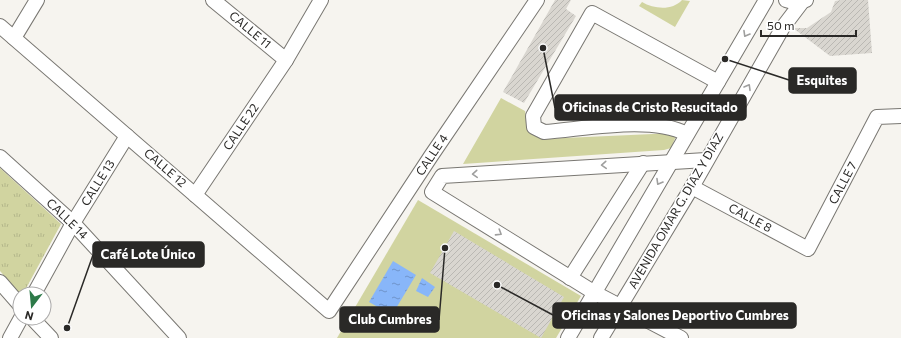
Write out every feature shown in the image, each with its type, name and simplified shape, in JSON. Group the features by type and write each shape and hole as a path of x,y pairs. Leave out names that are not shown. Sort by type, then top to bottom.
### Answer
{"street":[{"path":"14,38 37,0"},
{"name":"CALLE 11","path":"213,0 286,60"},
{"name":"CALLE 22","path":"195,195 286,60 321,0"},
{"name":"CALLE 4","path":"329,311 431,156 537,0"},
{"path":"568,338 671,161 681,131 718,82 766,0"},
{"path":"786,0 804,1"},
{"name":"AVENIDA OMAR G. DIAZ Y DIAZ","path":"601,338 622,306 692,187 783,27 804,1"},
{"path":"681,131 642,124 544,132 534,127 532,116 592,13 718,82"},
{"name":"CALLE 12","path":"0,26 329,311"},
{"name":"CALLE 7","path":"808,250 878,118 901,116"},
{"name":"CALLE 13","path":"38,286 73,223 128,136"},
{"name":"CALLE 14","path":"0,157 73,223 178,338"},
{"path":"681,338 622,306 594,293 432,192 442,176 706,160"},
{"path":"570,278 643,163"},
{"name":"CALLE 8","path":"692,187 808,250"},
{"path":"0,282 12,295"},
{"path":"10,338 17,326"},
{"path":"40,326 51,338"}],"green space":[{"path":"682,0 690,1 675,27 639,6 642,2 663,8 678,4"},
{"path":"501,98 525,111 529,131 542,139 675,133 676,136 671,148 664,150 463,164"},
{"path":"0,168 61,224 27,286 13,286 0,271"},
{"path":"418,200 581,296 556,338 337,338"}],"water":[{"path":"393,261 416,275 392,315 369,302"},
{"path":"422,278 435,287 428,297 416,291"}],"building":[{"path":"555,0 571,0 566,9 576,16 524,103 503,92"},
{"path":"868,0 872,53 830,56 793,28 807,28 831,12 835,1"},
{"path":"454,231 564,297 541,338 430,273"}],"place":[{"name":"Oficinas de Cristo Resucitado","path":"543,48"},
{"name":"Esquites","path":"725,59"},
{"name":"Club Cumbres","path":"445,248"},
{"name":"Oficinas y Salones Deportivo Cumbres","path":"497,285"},
{"name":"Café Lote Único","path":"67,328"}]}
